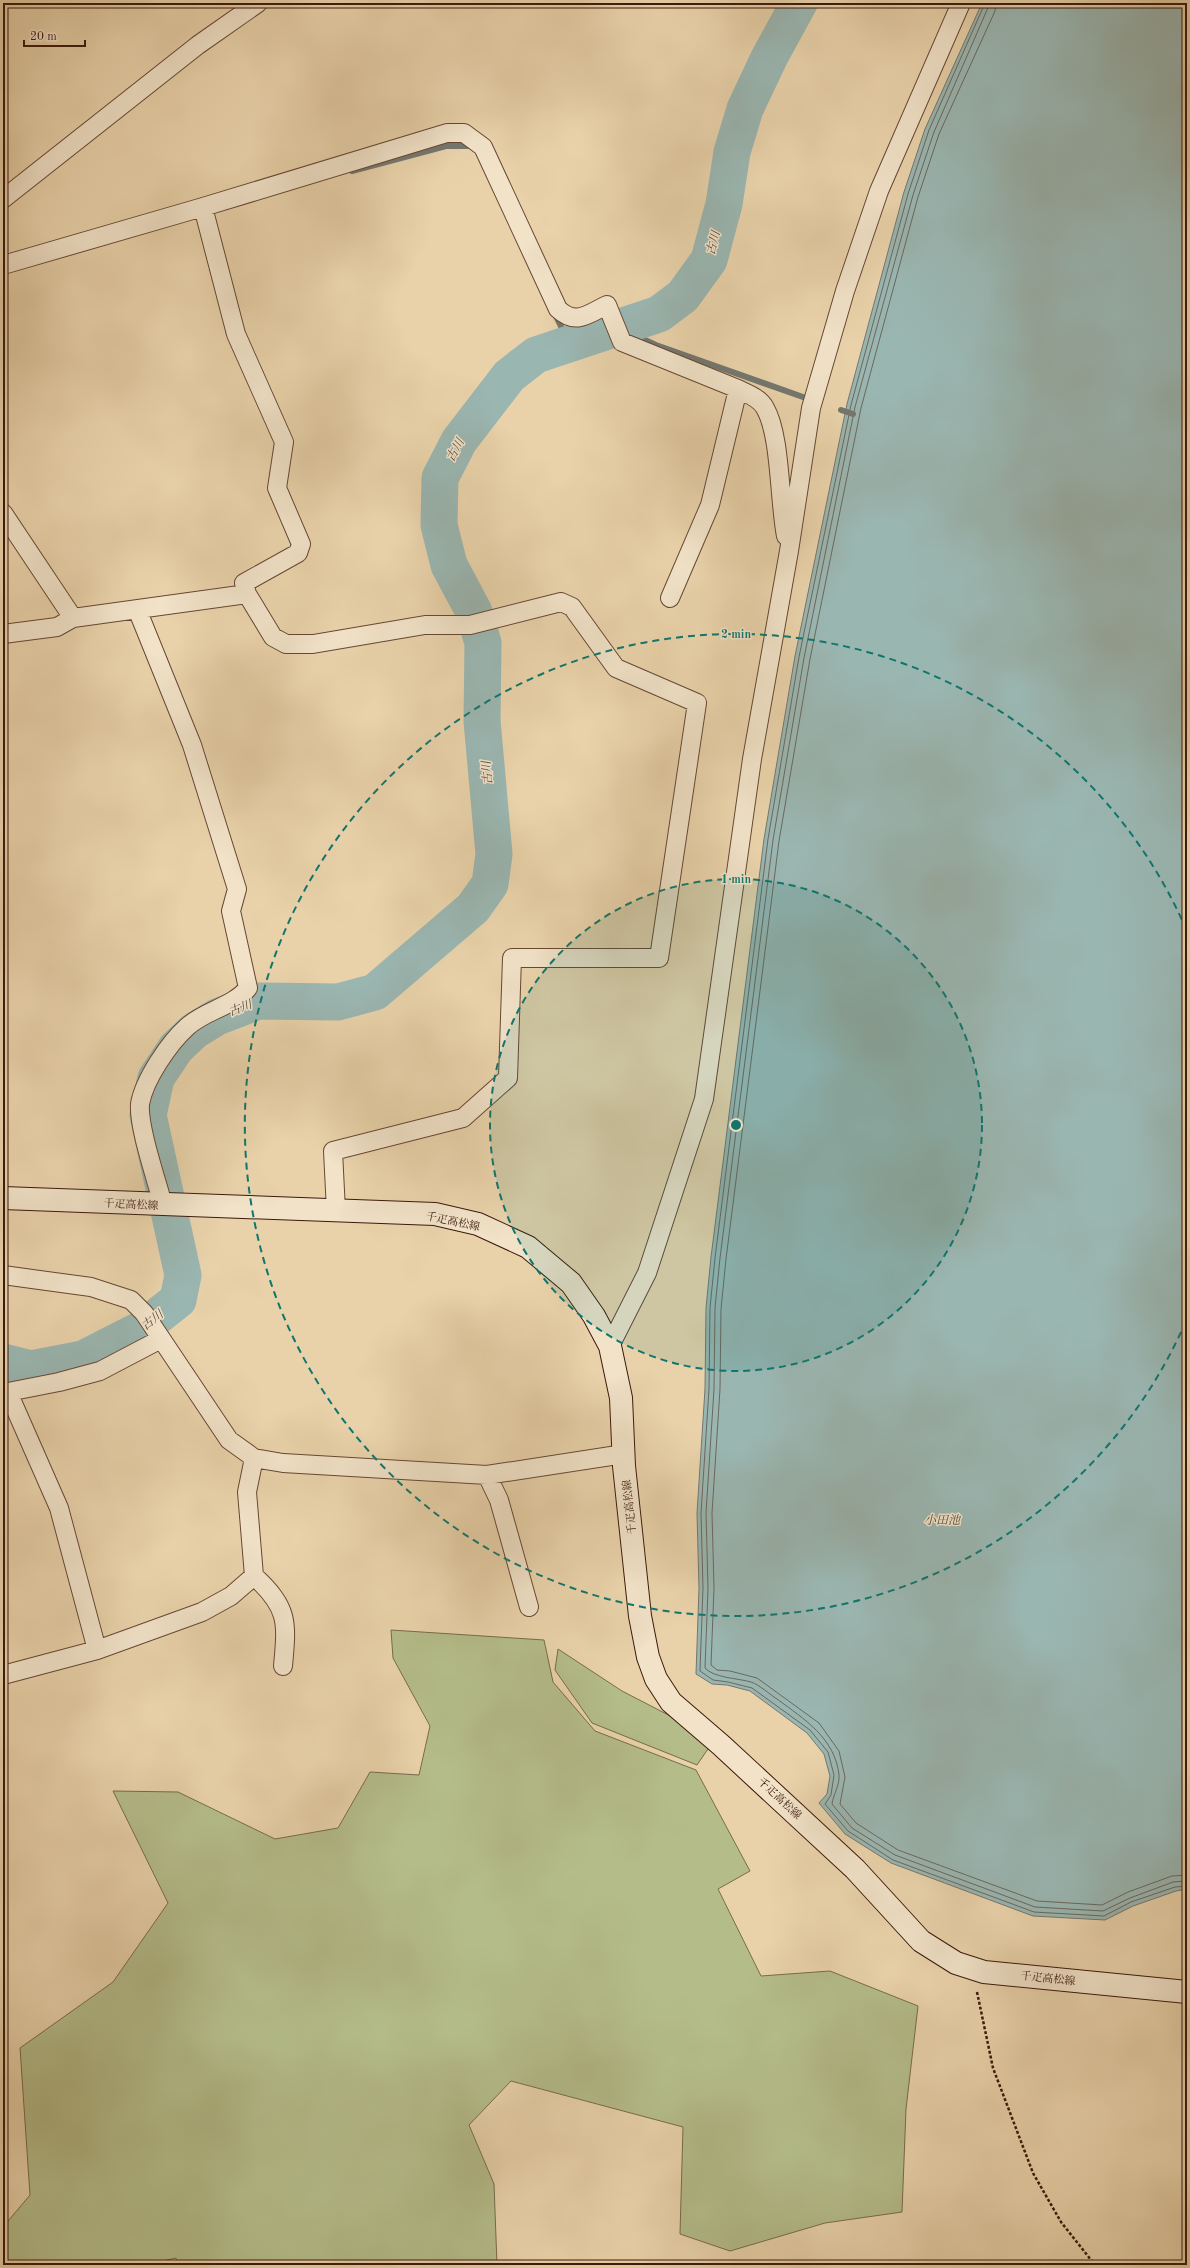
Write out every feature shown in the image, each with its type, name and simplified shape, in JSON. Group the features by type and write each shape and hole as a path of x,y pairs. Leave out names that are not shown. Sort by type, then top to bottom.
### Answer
{"main road":[{"name":"千疋高松線","path":"3,1198 173,1206 434,1214 478,1224 528,1247 571,1283 594,1316 610,1346 621,1398 624,1454 640,1616 648,1657 656,1679 671,1702 722,1745 855,1869 921,1941 956,1963 984,1972 1187,1992"}],"street":[{"path":"3,199 198,45 258,3"},
{"path":"610,1346 647,1273 704,1099 752,759 790,551 811,408 845,291 879,190 961,3"},
{"path":"3,265 203,207 447,133 464,133 483,147 558,309 566,317 578,319 607,305 622,342 738,389 755,397 765,407 773,425 783,521 790,551"},
{"path":"203,207 236,334 284,442 277,488 301,544 298,553 244,583 247,594 273,637 286,644 313,644 425,624 470,625 561,602 572,607 616,668 697,703 659,958 512,958 508,1078 463,1118 333,1151 336,1211"},
{"path":"670,598 710,505 738,389"},
{"path":"3,514 73,618"},
{"path":"3,634 57,627 73,618 247,594"},
{"path":"137,609 192,746 237,889 231,911 248,988 239,998 212,1010 187,1027 165,1052 148,1081 140,1104 141,1122 173,1206"},
{"path":"3,1275 91,1288 132,1300 144,1313 229,1440 254,1458 283,1462 487,1475 624,1454"},
{"path":"97,1650 59,1508 5,1393 59,1382 100,1371 158,1335"},
{"path":"254,1458 247,1492 254,1576 272,1592 283,1613 286,1627 283,1666"},
{"path":"487,1475 499,1500 529,1607"},
{"path":"3,1675 97,1650 202,1612 231,1596 254,1576"}],"path":[{"path":"968,1967 981,2004 993,2068 1033,2173 1061,2222 1096,2265"}],"green space":[{"path":"391,1630 544,1640 553,1682 595,1731 696,1770 750,1871 718,1889 761,1976 830,1971 918,2006 906,2109 902,2212 825,2223 730,2251 680,2234 683,2127 511,2081 469,2125 494,2184 497,2265 177,2265 176,2258 144,2265 3,2265 3,2227 30,2195 20,2048 113,1982 168,1903 113,1791 178,1792 275,1839 338,1828 370,1772 419,1775 430,1726 393,1658"},
{"path":"558,1649 622,1691 682,1722 710,1746 697,1765 592,1723 555,1670"}],"water":[{"name":"小田池","path":"982,3 1187,3 1187,1889 1176,1891 1133,1906 1105,1920 1033,1916 891,1863 845,1834 819,1803 827,1794 830,1776 824,1754 807,1733 750,1691 727,1685 712,1684 696,1674 699,1588 697,1513 705,1389 706,1308 711,1257 764,839 795,656 847,404 904,192 925,129"}],"waterway":[{"name":"古川","path":"3,1362 31,1369 83,1359 140,1330 178,1300 183,1275 148,1115 156,1078 176,1048 194,1031 217,1017 258,1001 338,1002 375,992 473,908 490,884 494,854 482,721 483,643 474,612 449,565 439,525 440,478 459,441 509,376 536,355 659,314 683,296 709,260 724,204 732,152 745,109 769,58 799,3"},
{"path":"352,171 446,146 472,146"},
{"path":"555,314 569,343"},
{"path":"623,330 656,345 803,397"},
{"path":"841,410 853,414"}]}
